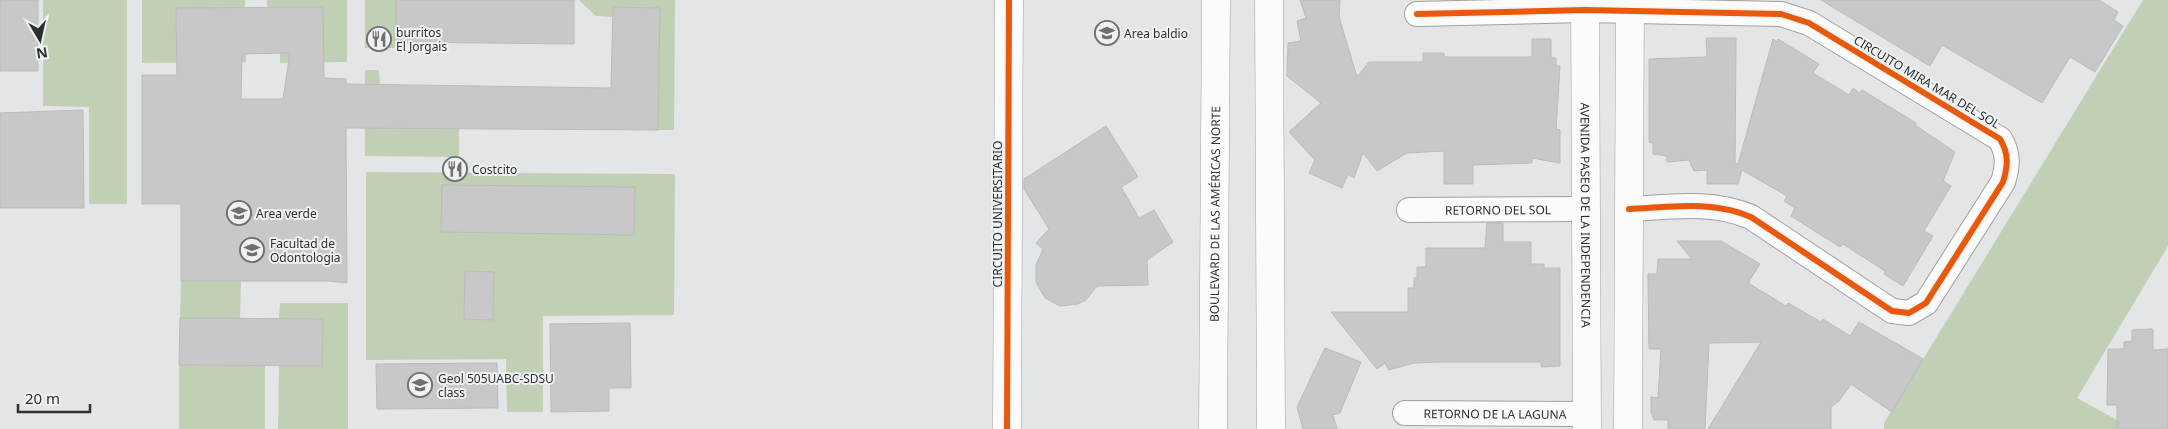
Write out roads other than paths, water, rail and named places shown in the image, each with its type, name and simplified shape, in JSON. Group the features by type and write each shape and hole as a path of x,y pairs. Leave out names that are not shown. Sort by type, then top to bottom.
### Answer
{"street":[{"name":"CIRCUITO UNIVERSITARIO","path":"1007,429 1009,0"},
{"name":"BOULEVARD DE LAS AMÉRICAS NORTE","path":"1213,429 1216,0"},
{"path":"1269,0 1271,429"},
{"name":"CIRCUITO MIRA MAR DEL SOL","path":"1417,14 1585,5 1781,14 1809,23 2000,139 2006,149 2008,160 2003,182 1926,303 1909,313 1892,311 1751,216 1733,209 1708,205 1629,209"},
{"name":"AVENIDA PASEO DE LA INDEPENDENCIA","path":"1585,5 1586,421"},
{"path":"1630,6 1629,209 1633,423"},
{"name":"RETORNO DEL SOL","path":"1409,210 1586,209"},
{"name":"RETORNO DE LA LAGUNA","path":"1405,413 1586,421"}],"place":[{"name":"Area baldio","path":"1107,33"},
{"name":"burritos El Jorgais","path":"379,39"},
{"name":"Costcito","path":"455,169"},
{"name":"Area verde","path":"239,213"},
{"name":"Facultad de Odontologia","path":"252,250"},
{"name":"Geol 505UABC-SDSU class","path":"420,385"}]}
